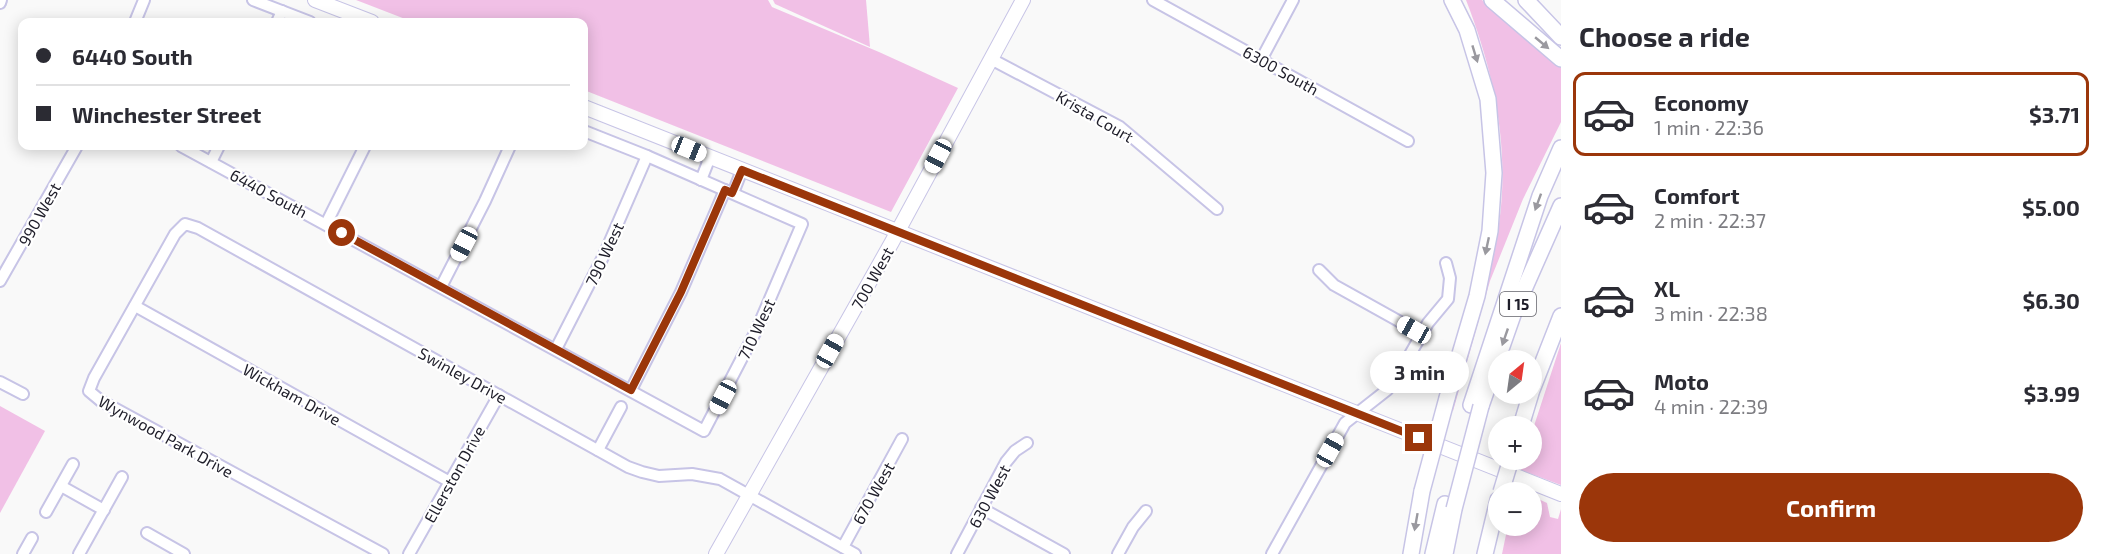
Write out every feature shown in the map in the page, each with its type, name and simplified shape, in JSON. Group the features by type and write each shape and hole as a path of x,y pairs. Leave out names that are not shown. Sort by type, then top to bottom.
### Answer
{"highway":[{"path":"1411,554 1422,491 1477,296 1490,231 1494,172 1488,99 1467,30 1452,0"},
{"path":"1492,0 1561,59"},
{"path":"1526,0 1561,37"},
{"path":"1476,405 1540,196 1561,148"},
{"name":"I 15","path":"1445,554 1449,506 1476,405 1561,206"},
{"name":"I 15","path":"1542,364 1561,316"},
{"path":"1433,554 1449,506"},
{"path":"1485,554 1489,536"}],"main road":[{"path":"315,0 362,18"},
{"name":"700 West","path":"716,554 898,231 1023,0"},
{"path":"588,109 1561,494"}],"street":[{"path":"137,18 144,0"},
{"path":"253,0 300,18"},
{"name":"6300 South","path":"1153,0 1408,141"},
{"path":"1261,60 1293,0"},
{"path":"279,18 282,11"},
{"name":"Krista Court","path":"990,59 1120,127 1217,209"},
{"path":"588,133 729,191"},
{"name":"990 West","path":"0,281 75,150"},
{"name":"6440 South","path":"188,150 705,430"},
{"path":"211,162 217,150"},
{"path":"326,224 363,150"},
{"path":"441,287 477,218 508,150"},
{"name":"790 West","path":"556,349 604,255 647,156"},
{"path":"701,180 710,157"},
{"path":"631,390 729,191 742,170"},
{"name":"710 West","path":"705,430 757,329 802,224 729,191"},
{"name":"Wynwood Park Drive","path":"185,224 175,234 89,391 92,395 383,554"},
{"name":"Swinley Drive","path":"185,224 198,228 598,450 642,472 659,476 692,474 727,482 855,554"},
{"path":"1272,554 1345,423 1396,379 1428,323 1448,299 1450,278 1446,263"},
{"path":"1319,270 1335,285 1422,334"},
{"name":"Wickham Drive","path":"135,306 450,482"},
{"path":"0,382 23,394"},
{"name":"Ellerston Drive","path":"409,554 499,395"},
{"path":"598,450 621,407"},
{"name":"670 West","path":"843,547 902,439"},
{"name":"630 West","path":"957,554 1010,456 1027,443"},
{"path":"46,512 73,464"},
{"path":"79,554 122,477"},
{"path":"61,486 104,510"},
{"path":"981,508 1064,554"},
{"path":"1118,554 1133,526 1146,511"},
{"path":"147,533 170,550 184,554"},
{"path":"23,554 32,538"}],"shaded area":[{"path":"356,0 768,0 772,7 958,88 891,212 588,92 588,18 403,18"},
{"path":"773,0 866,0 870,47 775,4"},
{"path":"1466,0 1482,0 1561,68 1561,122 1523,199 1490,281 1453,411 1451,410 1491,271 1502,195 1501,138 1492,82"},
{"path":"1561,343 1561,485 1521,470 1542,470 1542,416 1537,416"},
{"path":"0,406 45,431 0,513"},
{"path":"1542,501 1547,503 1550,517 1558,519 1561,509 1561,554 1502,554 1506,536 1542,536"}],"route":[{"path":"342,233 631,390 681,292 725,190 732,193 742,170 1419,438"}]}
